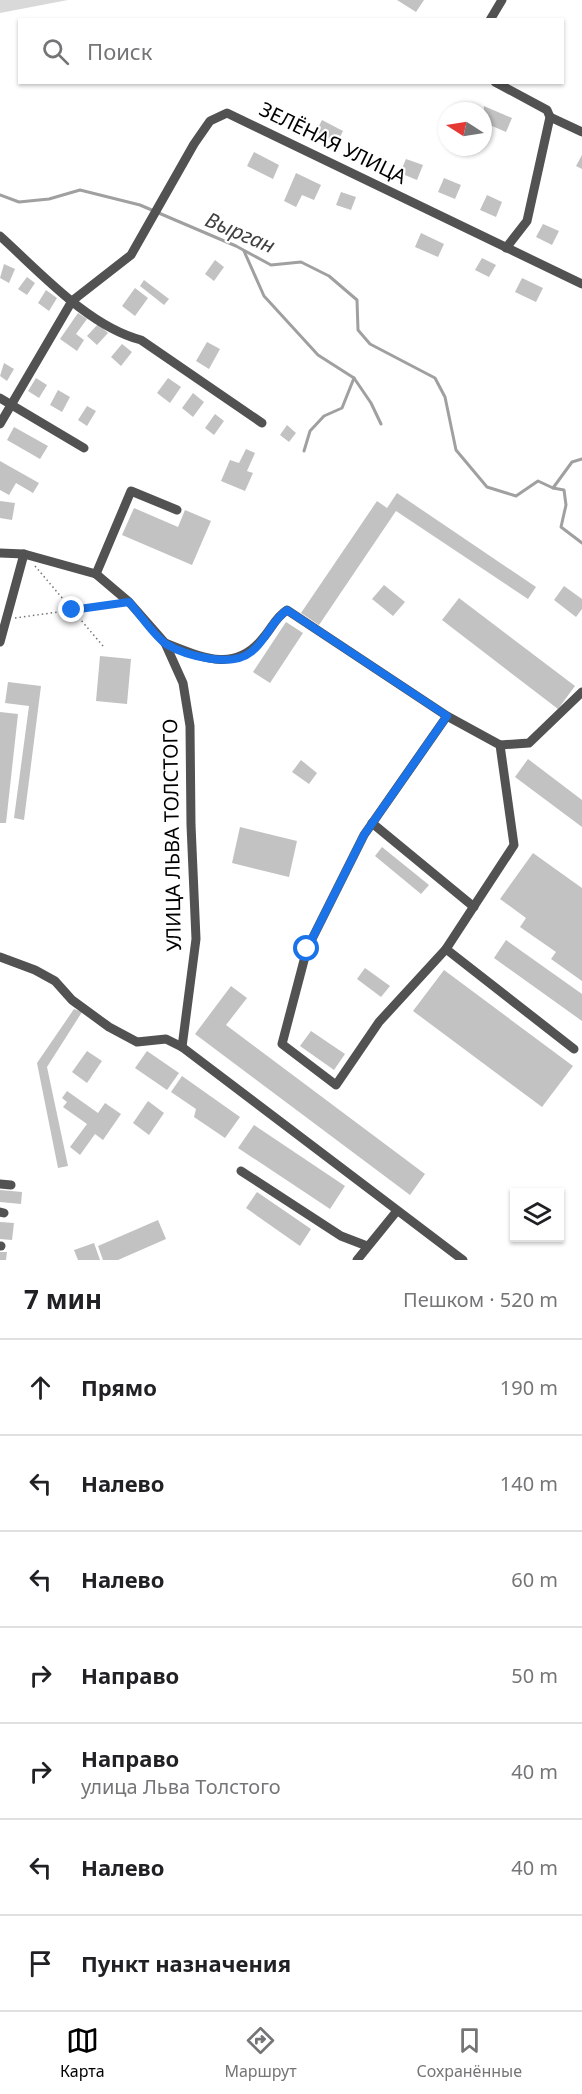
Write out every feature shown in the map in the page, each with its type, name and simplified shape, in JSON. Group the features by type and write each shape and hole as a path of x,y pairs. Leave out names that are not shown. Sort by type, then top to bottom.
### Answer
{"street":[{"path":"491,18 502,0"},
{"path":"498,84 547,110 550,117 527,221 506,248"},
{"name":"ЗЕЛЁНАЯ УЛИЦА","path":"72,301 131,255 194,144 210,121 227,113 582,284"},
{"path":"550,117 582,132"},
{"path":"0,236 72,301 121,334 141,340 262,423"},
{"path":"0,423 72,301"},
{"path":"0,398 84,448"},
{"path":"96,574 131,491 177,510"},
{"name":"УЛИЦА ЛЬВА ТОЛСТОГО","path":"0,553 24,554 96,574 129,602 165,643 183,683 190,726 196,939 182,1047"},
{"path":"0,642 24,554"},
{"path":"0,599 11,599"},
{"path":"165,643 206,658 230,660 250,653 278,616 287,610 447,716 500,746 529,743 582,692"},
{"path":"447,716 372,823 307,949 282,1044 336,1084 379,1022 446,949 514,845 500,746"},
{"path":"372,823 474,907"},
{"path":"446,949 574,1049"},
{"path":"0,957 35,970 55,981 72,1000 109,1027 137,1042 166,1039 182,1047 396,1212 463,1260"},
{"path":"241,1171 341,1236 367,1246"},
{"path":"0,1184 11,1185"},
{"path":"357,1260 396,1212"}],"path":[{"path":"24,554 103,646"},
{"path":"6,619 129,602"}],"shaded area":[{"path":"0,0 68,0 0,13"}],"building":[{"path":"397,0 424,0 416,12"},
{"path":"492,109 512,118 506,132 492,126"},
{"path":"322,120 343,131 337,143 316,132"},
{"path":"254,152 279,165 273,179 247,166"},
{"path":"582,155 582,169 576,166"},
{"path":"406,159 423,165 417,180 400,173"},
{"path":"296,173 321,185 314,200 302,195 296,207 284,201"},
{"path":"444,178 461,185 455,199 438,192"},
{"path":"341,192 356,197 351,210 336,205"},
{"path":"487,195 502,202 496,217 480,210"},
{"path":"543,224 559,231 552,245 536,237"},
{"path":"421,233 444,244 438,257 415,247"},
{"path":"482,258 496,265 489,277 475,270"},
{"path":"215,260 224,267 214,281 205,274"},
{"path":"4,264 15,269 9,283 0,278"},
{"path":"27,277 35,283 27,295 18,289"},
{"path":"522,278 543,288 536,302 515,292"},
{"path":"144,280 169,299 164,305 140,286"},
{"path":"135,288 148,298 135,316 122,306"},
{"path":"46,290 57,298 49,311 38,303"},
{"path":"78,313 87,319 76,334 84,340 77,351 60,339"},
{"path":"98,324 108,333 97,345 87,336"},
{"path":"207,342 220,349 209,369 196,361"},
{"path":"122,344 132,352 121,366 111,357"},
{"path":"4,363 14,369 7,381 0,376"},
{"path":"36,378 47,385 39,398 28,391"},
{"path":"168,378 181,387 170,403 157,393"},
{"path":"58,390 70,397 62,412 50,405"},
{"path":"193,393 204,402 193,417 182,408"},
{"path":"87,406 96,411 87,426 78,420"},
{"path":"215,414 224,421 214,435 205,428"},
{"path":"287,425 296,433 289,442 280,435"},
{"path":"14,427 48,446 40,459 7,440"},
{"path":"246,449 255,453 247,471 253,473 245,491 221,481 230,460 239,463"},
{"path":"0,461 39,483 33,493 16,483 9,495 0,490"},
{"path":"397,493 536,587 528,599 396,511 319,625 301,613 377,501 387,508"},
{"path":"0,501 15,503 12,520 0,518"},
{"path":"134,508 178,527 185,510 211,521 192,565 122,535"},
{"path":"384,585 405,602 393,616 372,599"},
{"path":"564,586 582,599 582,609 576,617 554,600"},
{"path":"459,598 575,686 558,709 442,620"},
{"path":"286,622 303,633 270,683 253,672"},
{"path":"100,656 131,659 127,704 96,701"},
{"path":"8,682 41,686 24,820 14,818 29,706 5,703"},
{"path":"0,712 18,714 6,823 0,823"},
{"path":"528,759 582,800 582,827 515,777"},
{"path":"301,760 317,773 309,784 292,772"},
{"path":"240,827 297,841 289,877 232,863"},
{"path":"382,847 429,885 421,894 375,856"},
{"path":"533,853 582,888 582,981 551,959 556,952 520,927 526,918 500,899"},
{"path":"506,940 582,994 582,1021 494,958"},
{"path":"365,968 390,986 381,997 357,979"},
{"path":"444,970 573,1066 542,1107 413,1011"},
{"path":"231,986 247,998 226,1025 425,1174 410,1195 195,1034"},
{"path":"74,1009 82,1012 47,1067 68,1166 58,1168 37,1063"},
{"path":"311,1031 345,1054 334,1070 300,1046"},
{"path":"87,1051 102,1061 87,1083 72,1072"},
{"path":"147,1051 179,1073 167,1090 135,1068"},
{"path":"182,1076 240,1117 225,1138 194,1117 196,1109 171,1092"},
{"path":"67,1091 98,1113 105,1103 121,1114 103,1140 95,1134 80,1155 70,1147 87,1124 63,1107 67,1102 62,1098"},
{"path":"148,1101 164,1113 149,1135 133,1123"},
{"path":"254,1125 345,1186 330,1209 238,1148"},
{"path":"0,1190 22,1192 21,1204 0,1202"},
{"path":"257,1192 311,1229 300,1246 246,1208"},
{"path":"158,1220 166,1239 118,1260 103,1260 98,1246"},
{"path":"0,1222 14,1223 12,1240 0,1239"},
{"path":"94,1243 100,1260 78,1260 74,1250"},
{"path":"0,1252 7,1252 6,1260 0,1260"}],"waterway":[{"name":"Вырган","path":"0,195 19,202 49,199 80,190 140,205 236,246 271,265 301,262 329,276 357,300 358,330 370,344 435,378 445,397 456,450 487,487 516,496 538,481 553,488 572,462 582,459"},
{"path":"244,251 264,296 318,355 354,378 371,403 381,424"},
{"path":"304,451 310,431 324,416 342,408 354,378"},
{"path":"553,488 564,490 566,505 561,527 582,543"}],"route":[{"path":"72,610 129,602 165,643 206,658 230,660 250,653 265,637 278,616 287,610 447,716 364,835 307,949"}]}
